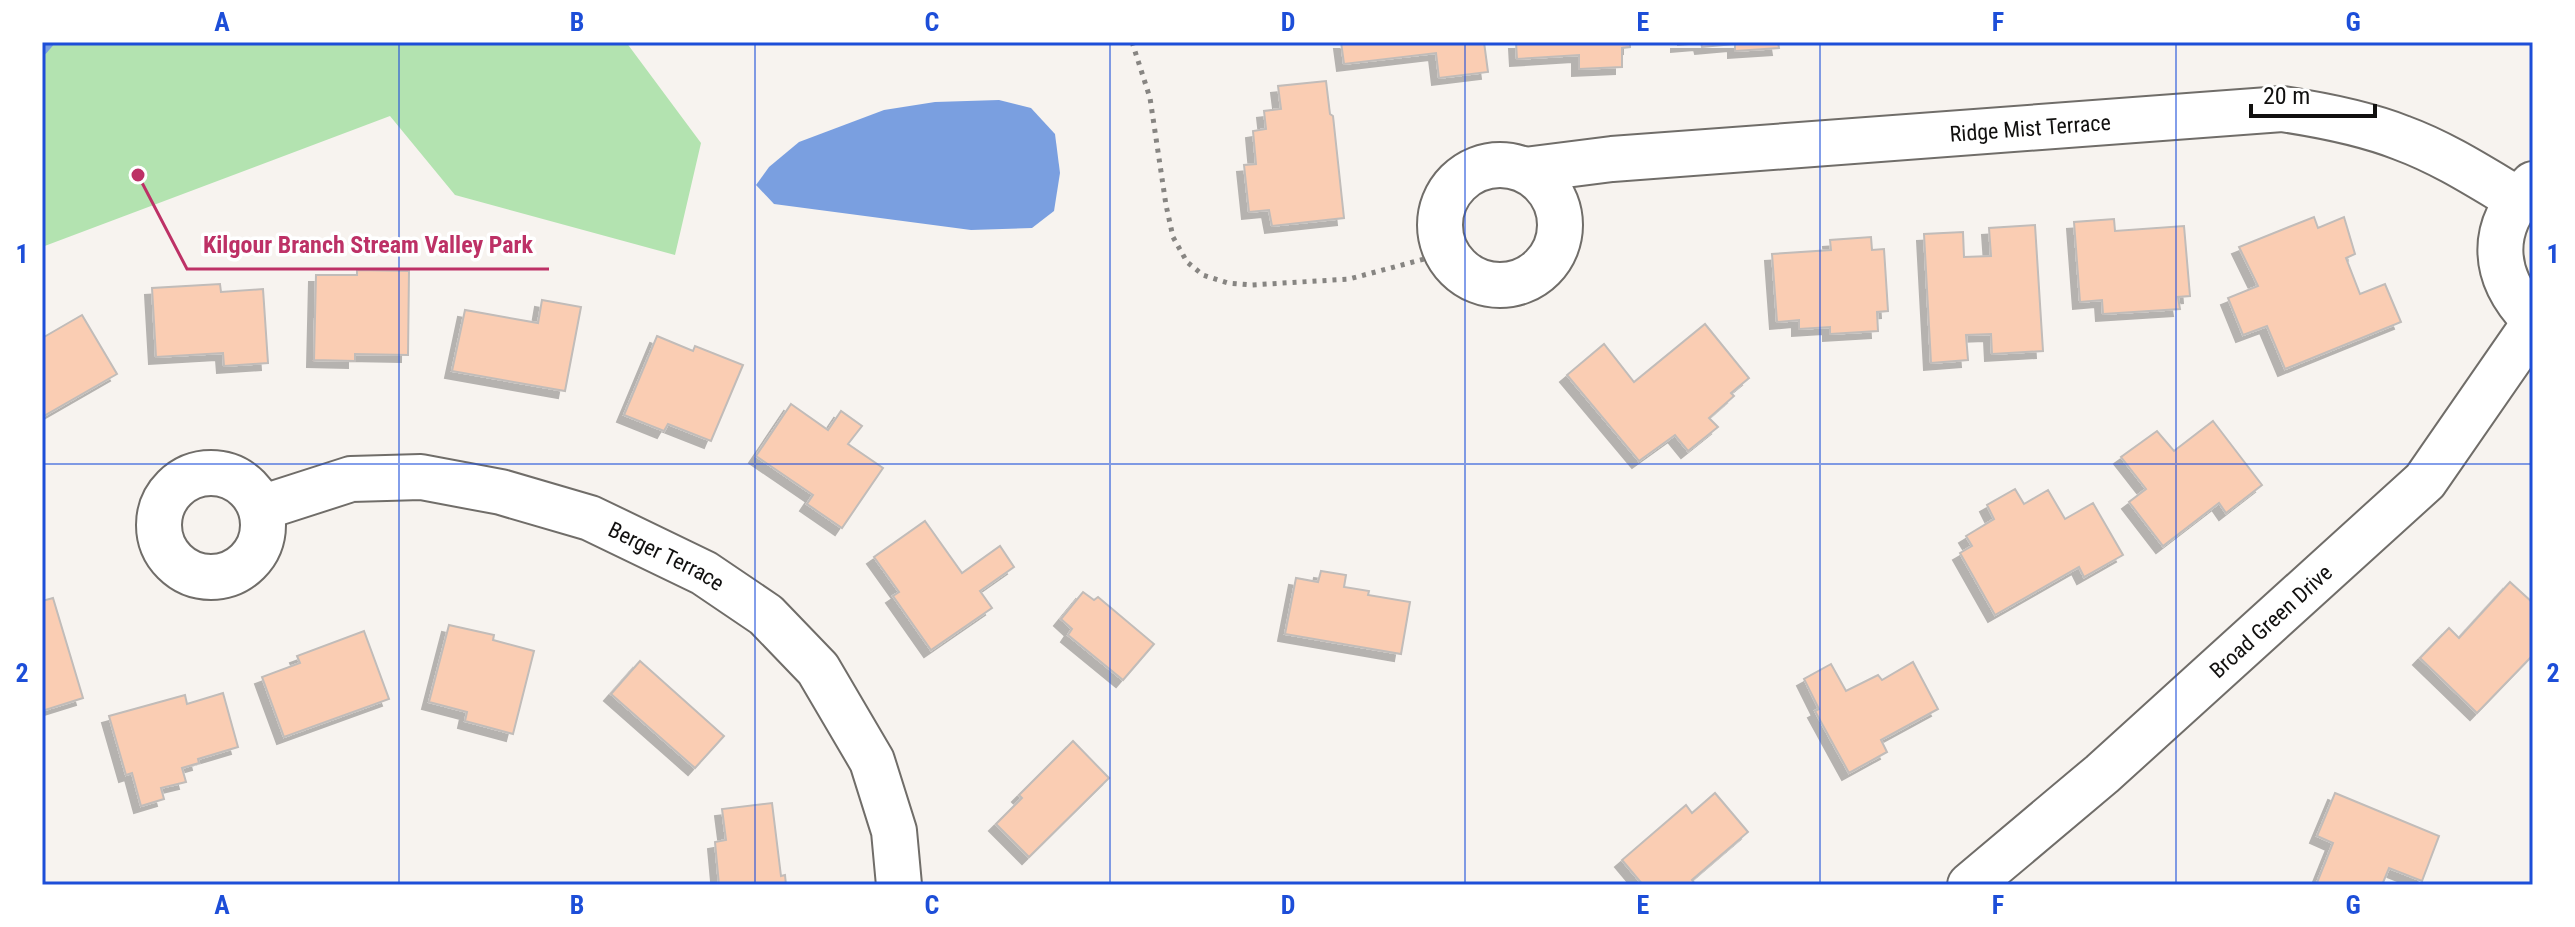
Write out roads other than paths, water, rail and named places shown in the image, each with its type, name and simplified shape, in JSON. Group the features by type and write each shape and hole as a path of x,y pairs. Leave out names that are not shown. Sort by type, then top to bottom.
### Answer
{"street":[{"name":"Ridge Mist Terrace","path":"1526,170 1542,181 1553,196 1560,214 1560,233 1554,250 1544,266 1529,278 1511,284 1492,285 1473,279 1458,268 1447,253 1440,236 1440,217 1445,199 1456,183 1471,171 1489,165 1508,165 1526,170 1659,155 2282,109 2323,115 2401,137 2525,192"},
{"path":"2525,192 2504,223 2499,250 2503,277 2516,301 2533,319"},
{"name":"Broad Green Drive","path":"1970,885 2102,774 2425,481 2533,325"},
{"name":"Berger Terrace","path":"261,508 351,479 421,477 501,492 590,518 704,573 766,615 818,669 872,761 894,831 899,885"}],"water":[{"path":"999,100 1031,108 1055,134 1060,173 1054,211 1032,228 971,230 774,204 756,185 769,167 799,142 884,110 935,102"}],"waterway":[{"path":"42,49 48,42"}],"place":[{"name":"Kilgour Branch Stream Valley Park","path":"138,175"}]}
